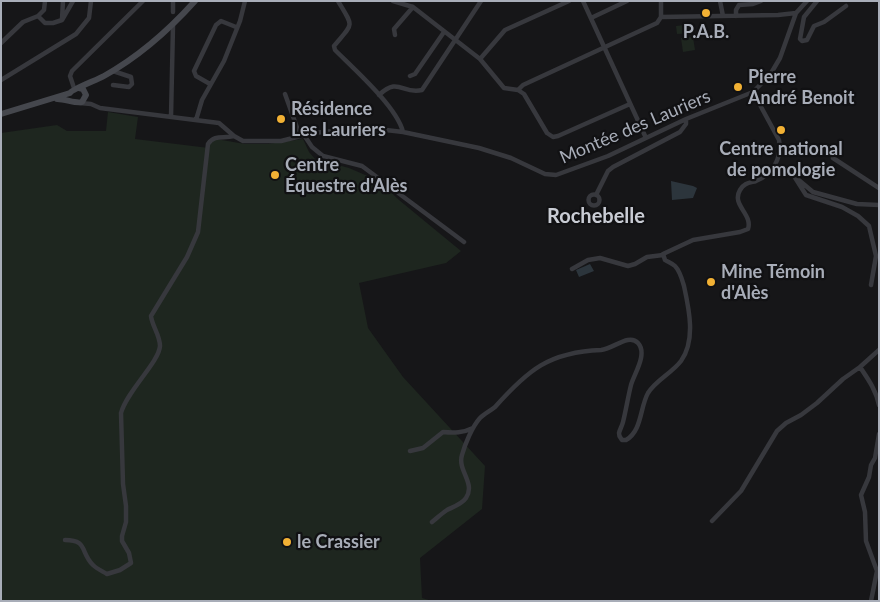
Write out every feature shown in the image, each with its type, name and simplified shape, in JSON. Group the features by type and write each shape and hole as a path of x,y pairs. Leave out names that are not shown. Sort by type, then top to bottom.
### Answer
{"main road":[{"path":"1,114 90,84 114,71 140,54 173,26 195,1"},
{"path":"51,98 80,103 90,84"},
{"path":"74,89 85,95"},
{"path":"71,100 74,89"}],"street":[{"path":"1,43 23,22 38,16 44,10 45,1"},
{"path":"62,20 63,1"},
{"path":"38,16 45,23 62,20 73,1"},
{"path":"1,80 76,34 89,18 91,1"},
{"path":"137,1 137,8"},
{"path":"74,89 70,76 72,72 143,1"},
{"path":"173,12 174,1"},
{"path":"196,120 210,84 224,61 245,1"},
{"path":"338,1 351,22 350,27 334,46 335,50 379,95 395,116 402,132"},
{"path":"394,1 413,7 480,59 504,88 518,90 524,94 547,134 553,137 630,104"},
{"path":"379,95 387,87 392,86 416,91 422,90 481,1"},
{"path":"480,59 505,30 569,1"},
{"path":"583,1 646,138"},
{"path":"591,18 626,1"},
{"path":"661,1 661,17"},
{"path":"720,1 723,16"},
{"path":"736,16 736,10 739,5 753,4 761,1"},
{"path":"572,269 588,260 600,258 628,266 647,257 663,255 665,252 693,240 745,231 749,220 739,205 738,191 744,184 757,180 774,169 780,147 779,140 753,92 770,74 780,58 796,13 807,1"},
{"path":"817,1 804,17 800,39 802,41 807,40 814,26 824,22 846,6"},
{"path":"395,35 394,29 413,7"},
{"path":"518,90 523,84 652,26 661,17 778,16 796,13"},
{"path":"210,84 196,76 194,71 216,25 221,21 236,27"},
{"path":"170,116 173,26"},
{"path":"410,76 416,74 444,32"},
{"path":"113,85 129,87 132,84 131,78 114,71"},
{"name":"Montée des Lauriers","path":"80,103 92,104 100,108 219,123 243,141 281,141 334,131 386,130 402,132 479,148 511,158 545,174 556,175 608,156 753,92"},
{"path":"285,94 302,136 312,147 323,156 362,166 464,242"},
{"path":"85,95 92,104"},
{"path":"596,195 608,171 680,132 686,124 686,120"},
{"path":"65,540 76,540 81,543 93,565 107,574 120,570 131,563 129,553 122,541 126,522 126,506 123,484 121,414 124,403 156,357 160,346 158,334 151,316 186,257 198,232 208,144 211,139 217,136 228,138 234,136"},
{"path":"833,158 879,188"},
{"path":"774,169 794,176 813,192 856,204 879,205"},
{"path":"794,176 806,195 842,207 858,216 869,226 876,256 871,285"},
{"path":"432,522 446,511 464,501 467,497 468,481 461,457 479,419 493,408 516,383 552,360 566,354 608,349 628,338 633,338 640,346 642,353 631,385 623,424 619,432 622,440 630,438 634,433 652,387 674,369 682,359 688,346 690,329 689,307 681,277 674,265 665,260 663,255"},
{"path":"712,521 741,490 777,431 817,403 879,350"},
{"path":"860,366 877,395 879,405"},
{"path":"410,451 423,448 443,432 458,433 474,427"},
{"path":"871,601 877,571 866,541 865,512 861,495 875,458 879,434"}],"shaded area":[{"path":"693,24 694,33 677,34 676,26"},
{"path":"693,37 695,50 683,52 681,38"},
{"path":"108,112 138,117 135,139 209,148 210,143 216,139 245,144 268,144 303,139 309,152 315,159 349,168 379,181 461,251 446,263 359,283 368,328 403,377 485,466 482,509 420,558 422,598 432,601 1,601 1,133 57,125 67,131 106,131"},
{"path":"671,181 697,188 693,198 672,200"},
{"path":"590,264 594,271 579,277 576,270"}],"place":[{"name":"P.A.B.","path":"706,13"},
{"name":"Pierre André Benoit","path":"738,87"},
{"name":"Résidence Les Lauriers","path":"281,119"},
{"name":"Centre national de pomologie","path":"781,130"},
{"name":"Centre Équestre d'Alès","path":"275,175"},
{"name":"Mine Témoin d'Alès","path":"711,282"},
{"name":"le Crassier","path":"287,542"}],"district":[{"name":"Rochebelle","path":"596,217"}]}
